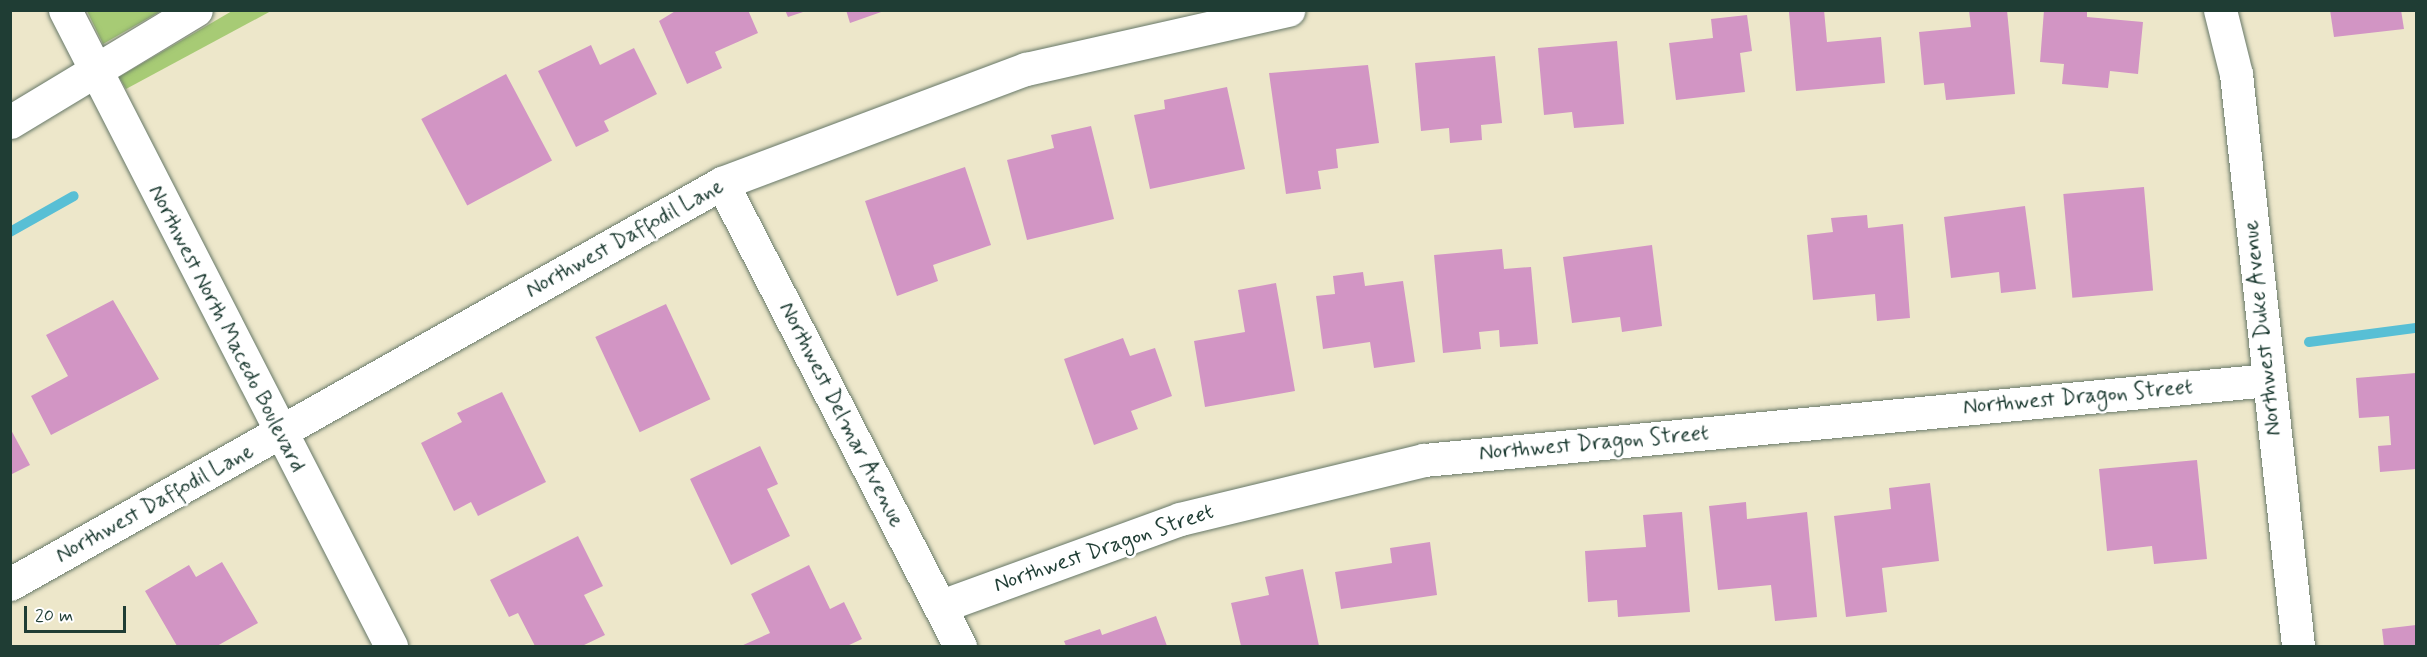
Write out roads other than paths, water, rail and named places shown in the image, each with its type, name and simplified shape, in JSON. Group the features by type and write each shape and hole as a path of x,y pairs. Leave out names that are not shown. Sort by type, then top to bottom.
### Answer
{"street":[{"name":"Northwest North Macedo Boulevard","path":"65,10 280,435 391,646"},
{"path":"10,122 196,10"},
{"name":"Northwest Daffodil Lane","path":"10,584 280,435 722,183 1026,69 1288,10"},
{"name":"Northwest Duke Avenue","path":"2220,10 2236,74 2298,646"},
{"name":"Northwest Delmar Avenue","path":"722,183 960,646"},
{"name":"Northwest Dragon Street","path":"941,606 1179,519 1424,460 2268,380"}],"waterway":[{"path":"10,232 74,196"},
{"path":"2309,342 2416,328"}]}
